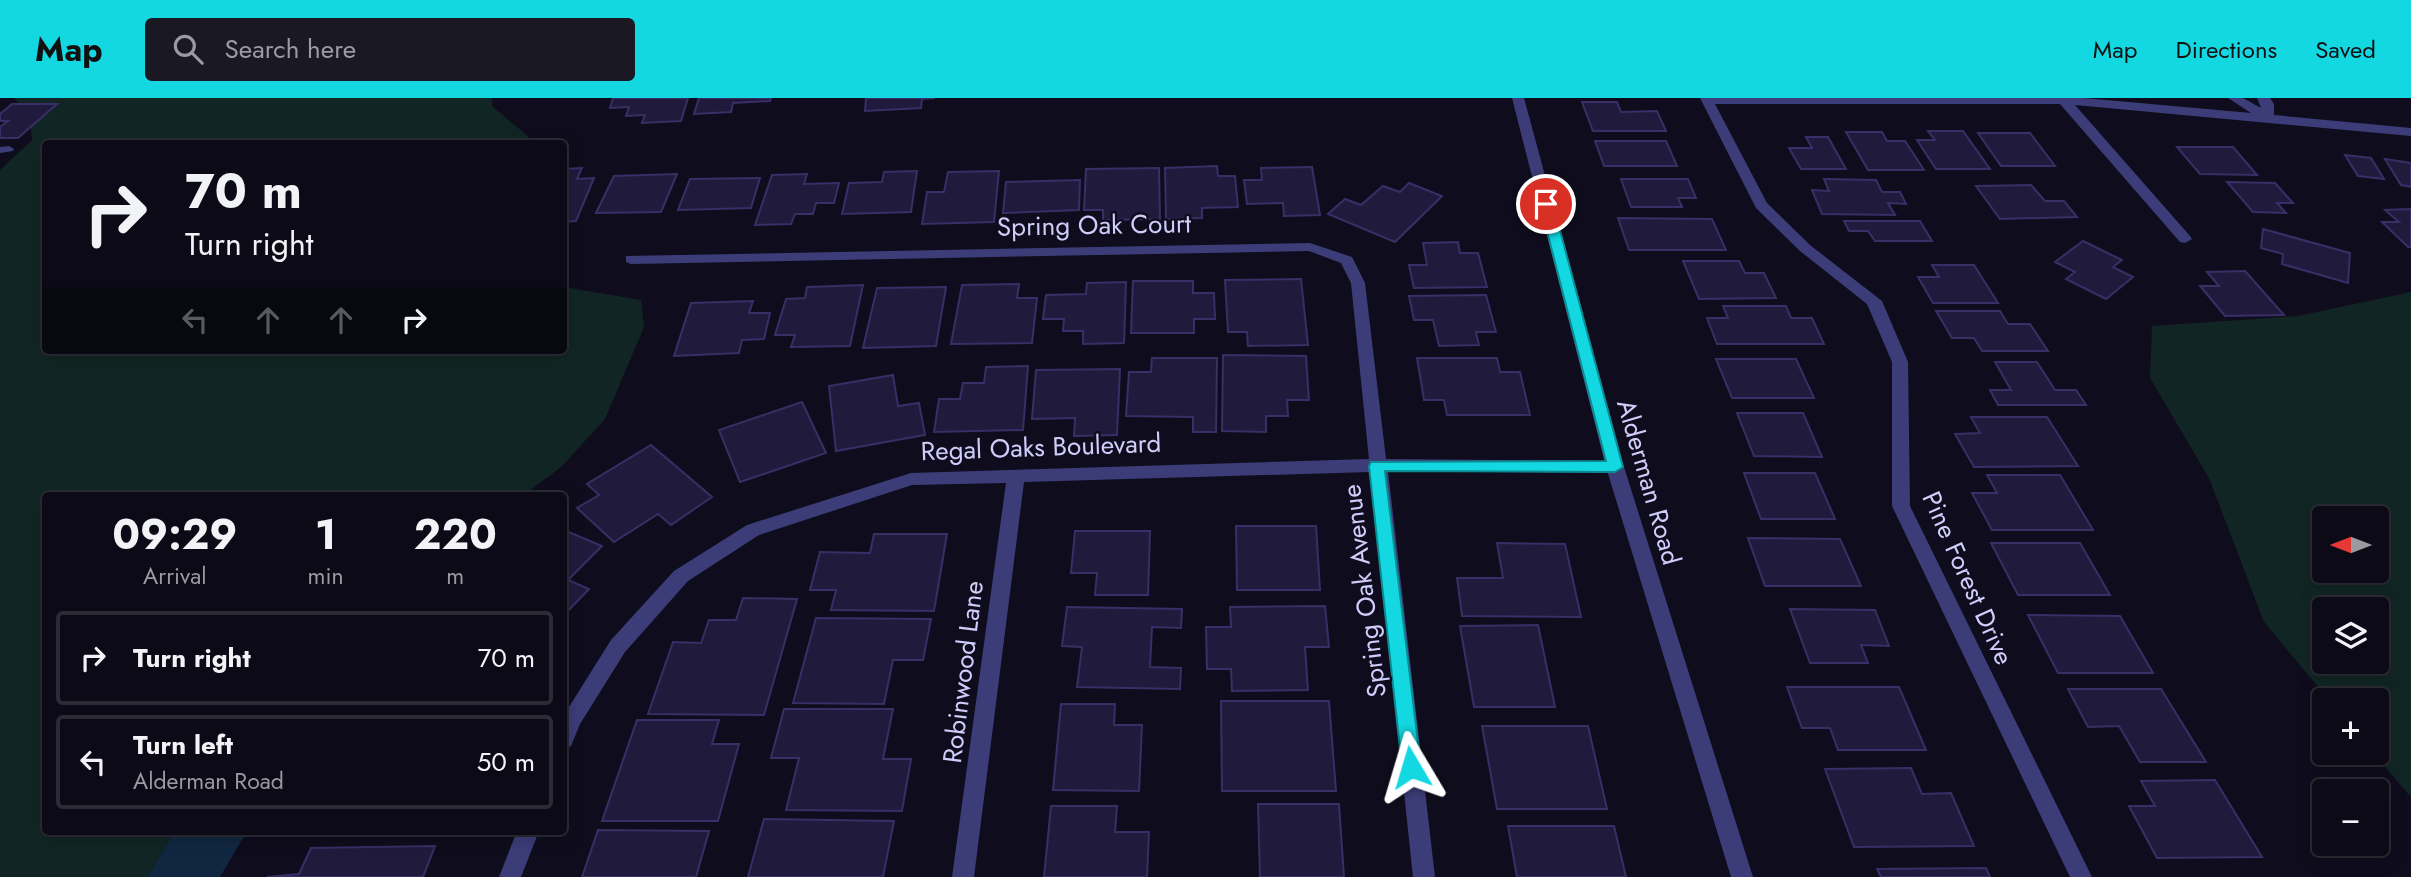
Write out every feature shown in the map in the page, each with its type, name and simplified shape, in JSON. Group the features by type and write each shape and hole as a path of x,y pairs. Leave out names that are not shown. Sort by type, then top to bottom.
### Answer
{"street":[{"name":"Alderman Road","path":"1518,98 1615,467 1742,877"},
{"path":"2234,98 2267,117"},
{"path":"2263,98 2268,104 2267,117"},
{"path":"1706,99 2063,99 2411,132"},
{"name":"Pine Forest Drive","path":"1706,99 1761,205 1805,248 1874,301 1900,362 1901,506 2081,877"},
{"path":"2063,99 2185,239"},
{"name":"Spring Oak Court","path":"631,259 1310,247 1346,260 1358,283 1376,466"},
{"name":"Regal Oaks Boulevard","path":"567,732 571,721 618,646 681,576 753,530 911,479 1376,466 1615,467"},
{"name":"Spring Oak Avenue","path":"1376,466 1424,877"},
{"name":"Robinwood Lane","path":"963,877 1016,475"},
{"path":"510,877 526,835"}],"green space":[{"path":"14,98 492,98 492,106 529,137 528,140 42,140 42,354 567,354 567,288 641,300 644,327 605,419 561,467 528,492 42,492 42,835 172,835 148,877 0,877 0,170 32,140 30,115"},
{"path":"2411,292 2411,797 2383,765 2389,765 2389,688 2319,688 2264,622 2209,478 2150,378 2152,326 2298,316"}],"water":[{"path":"172,835 245,835 220,877 148,877"}],"building":[{"path":"613,98 688,98 681,121 642,123 645,115 626,116 629,107 610,108"},
{"path":"699,98 771,98 770,101 733,103 731,112 694,114"},
{"path":"866,98 935,98 922,99 921,108 865,111"},
{"path":"1582,102 1617,102 1621,112 1657,111 1666,131 1593,131"},
{"path":"12,104 57,104 18,138 0,138 0,127 8,121 0,121 0,114"},
{"path":"1928,131 1963,131 1990,169 1936,169 1917,140 1935,140"},
{"path":"1846,132 1882,132 1887,141 1905,141 1924,170 1868,170"},
{"path":"1978,133 2030,133 2055,166 2001,166"},
{"path":"1806,137 1828,137 1846,169 1801,169 1789,148 1812,148"},
{"path":"1595,141 1666,141 1677,166 1604,166"},
{"path":"2177,147 2233,147 2257,175 2200,174"},
{"path":"2345,155 2371,158 2384,179 2358,176"},
{"path":"2385,159 2411,163 2411,187 2401,185"},
{"path":"1217,166 1218,176 1235,176 1238,207 1202,208 1202,218 1166,219 1165,168"},
{"path":"1312,167 1320,215 1284,216 1283,203 1247,204 1244,180 1262,180 1261,168"},
{"path":"582,168 577,179 594,178 576,221 567,222 567,169"},
{"path":"1159,168 1160,219 1103,220 1103,210 1084,210 1086,169"},
{"path":"917,171 911,212 842,214 849,183 882,182 884,172"},
{"path":"999,171 994,222 922,224 927,192 944,192 948,172"},
{"path":"677,174 661,212 596,213 614,176"},
{"path":"807,174 804,184 839,183 834,203 816,203 813,214 795,214 791,224 755,225 772,175"},
{"path":"760,178 751,208 678,210 690,179"},
{"path":"1621,179 1688,179 1696,198 1678,198 1682,207 1631,207"},
{"path":"1824,179 1876,180 1882,192 1900,192 1906,204 1888,203 1895,215 1822,214 1812,190 1829,191"},
{"path":"1080,180 1079,210 1003,213 1006,182"},
{"path":"2227,182 2275,183 2293,203 2277,203 2286,213 2253,212"},
{"path":"1409,183 1442,196 1395,242 1328,214 1345,199 1361,205 1383,186 1400,192"},
{"path":"2031,185 2045,201 2064,201 2077,217 2000,219 1976,186"},
{"path":"2411,209 2411,247 2408,247 2382,222 2399,222 2385,210"},
{"path":"1618,218 1712,219 1726,250 1629,250"},
{"path":"1844,221 1920,221 1932,241 1875,241 1868,231 1849,231"},
{"path":"2263,229 2350,253 2348,283 2282,264 2283,254 2261,248"},
{"path":"2083,241 2122,260 2113,267 2133,277 2106,299 2066,279 2075,272 2055,262"},
{"path":"1458,242 1460,253 1478,253 1487,287 1414,288 1409,265 1427,265 1423,243"},
{"path":"1683,261 1739,261 1745,273 1764,273 1776,298 1699,299"},
{"path":"1932,265 1974,265 1998,303 1933,303 1918,277 1939,277"},
{"path":"2245,271 2284,315 2225,316 2200,286 2219,286 2207,272"},
{"path":"1301,279 1308,345 1248,346 1247,332 1228,332 1225,280"},
{"path":"1133,281 1193,281 1193,293 1214,293 1215,319 1194,319 1194,333 1131,333"},
{"path":"1126,282 1124,343 1083,344 1083,331 1063,331 1064,319 1043,319 1046,295 1086,294 1087,283"},
{"path":"1019,284 1017,298 1037,298 1032,343 951,344 962,285"},
{"path":"863,285 850,346 791,347 795,335 775,335 786,299 805,298 807,287"},
{"path":"946,287 936,346 863,348 877,288"},
{"path":"1486,295 1496,332 1476,332 1479,345 1439,346 1433,320 1414,320 1409,296"},
{"path":"753,301 749,313 770,313 764,339 742,340 739,353 674,356 691,303"},
{"path":"1723,306 1786,306 1791,318 1812,318 1824,344 1717,344 1707,318 1728,318"},
{"path":"1936,311 2000,311 2008,324 2030,324 2048,351 1982,351 1974,338 1952,338"},
{"path":"1223,355 1306,356 1309,400 1287,400 1288,416 1266,416 1266,432 1222,431"},
{"path":"1152,358 1217,358 1216,432 1193,432 1193,417 1126,416 1129,372 1151,372"},
{"path":"1417,358 1497,358 1500,372 1520,372 1530,415 1447,415 1444,400 1424,400"},
{"path":"1716,359 1796,359 1814,398 1732,398"},
{"path":"1995,362 2037,362 2055,390 2076,390 2086,405 1998,405 1990,390 2011,390"},
{"path":"1028,366 1023,430 934,432 939,399 960,399 963,383 984,383 986,367"},
{"path":"1120,369 1117,435 1074,436 1075,418 1032,419 1036,370"},
{"path":"893,375 898,406 919,403 925,435 836,451 829,386"},
{"path":"802,402 826,453 740,482 719,430"},
{"path":"1737,413 1803,413 1822,457 1754,456"},
{"path":"1971,417 2047,417 2078,466 1974,467 1955,434 1980,433"},
{"path":"651,445 712,497 671,525 658,514 614,542 577,508 599,495 587,484"},
{"path":"1744,473 1815,473 1835,519 1761,519"},
{"path":"1987,475 2060,475 2093,530 1992,530 1972,493 1997,493"},
{"path":"1236,526 1316,526 1320,590 1237,590"},
{"path":"567,531 602,546 568,580 589,589 567,612"},
{"path":"1075,531 1150,531 1148,595 1095,595 1097,573 1071,573"},
{"path":"874,534 947,534 934,611 831,610 836,590 810,590 820,552 870,553"},
{"path":"1748,538 1840,539 1861,586 1765,586"},
{"path":"1497,543 1565,544 1581,617 1462,616 1457,578 1503,578"},
{"path":"1991,543 2080,543 2110,595 2018,595"},
{"path":"743,598 797,599 764,715 648,714 673,642 701,643 709,620 736,620"},
{"path":"1325,606 1329,647 1305,647 1308,690 1232,691 1231,669 1207,669 1206,627 1231,627 1230,607"},
{"path":"1067,607 1182,609 1181,628 1152,627 1150,667 1181,668 1180,689 1077,687 1082,647 1062,646"},
{"path":"1790,609 1875,610 1889,646 1861,645 1868,663 1810,663"},
{"path":"2028,615 2120,616 2153,673 2058,673"},
{"path":"816,618 931,619 923,660 893,660 884,704 793,703"},
{"path":"1538,625 1555,707 1474,707 1460,626"},
{"path":"1787,687 1899,687 1926,750 1838,750 1830,728 1802,728"},
{"path":"2068,689 2161,689 2206,762 2140,762 2119,726 2088,727"},
{"path":"1221,701 1329,701 1336,791 1222,791"},
{"path":"1061,704 1115,704 1114,725 1142,725 1139,791 1053,790"},
{"path":"784,709 893,709 883,759 911,759 902,811 786,810 799,758 771,758"},
{"path":"637,720 719,720 712,744 739,744 718,821 602,821"},
{"path":"1482,726 1588,726 1607,809 1497,809"},
{"path":"1911,768 1922,794 1951,793 1974,846 1854,847 1825,769"},
{"path":"2215,780 2262,857 2157,858 2129,806 2155,806 2141,781"},
{"path":"1258,804 1339,804 1344,877 1260,877"},
{"path":"1051,806 1117,806 1115,832 1149,832 1147,877 1044,877"},
{"path":"764,819 894,821 883,877 748,877"},
{"path":"1508,826 1614,826 1626,877 1517,877"},
{"path":"598,830 709,831 696,877 582,877"},
{"path":"435,846 423,877 267,877 299,874 311,848"},
{"path":"1986,868 1990,877 1881,877 1877,869"}],"route":[{"path":"1411,767 1376,466 1426,464 1615,467 1546,204"}]}
